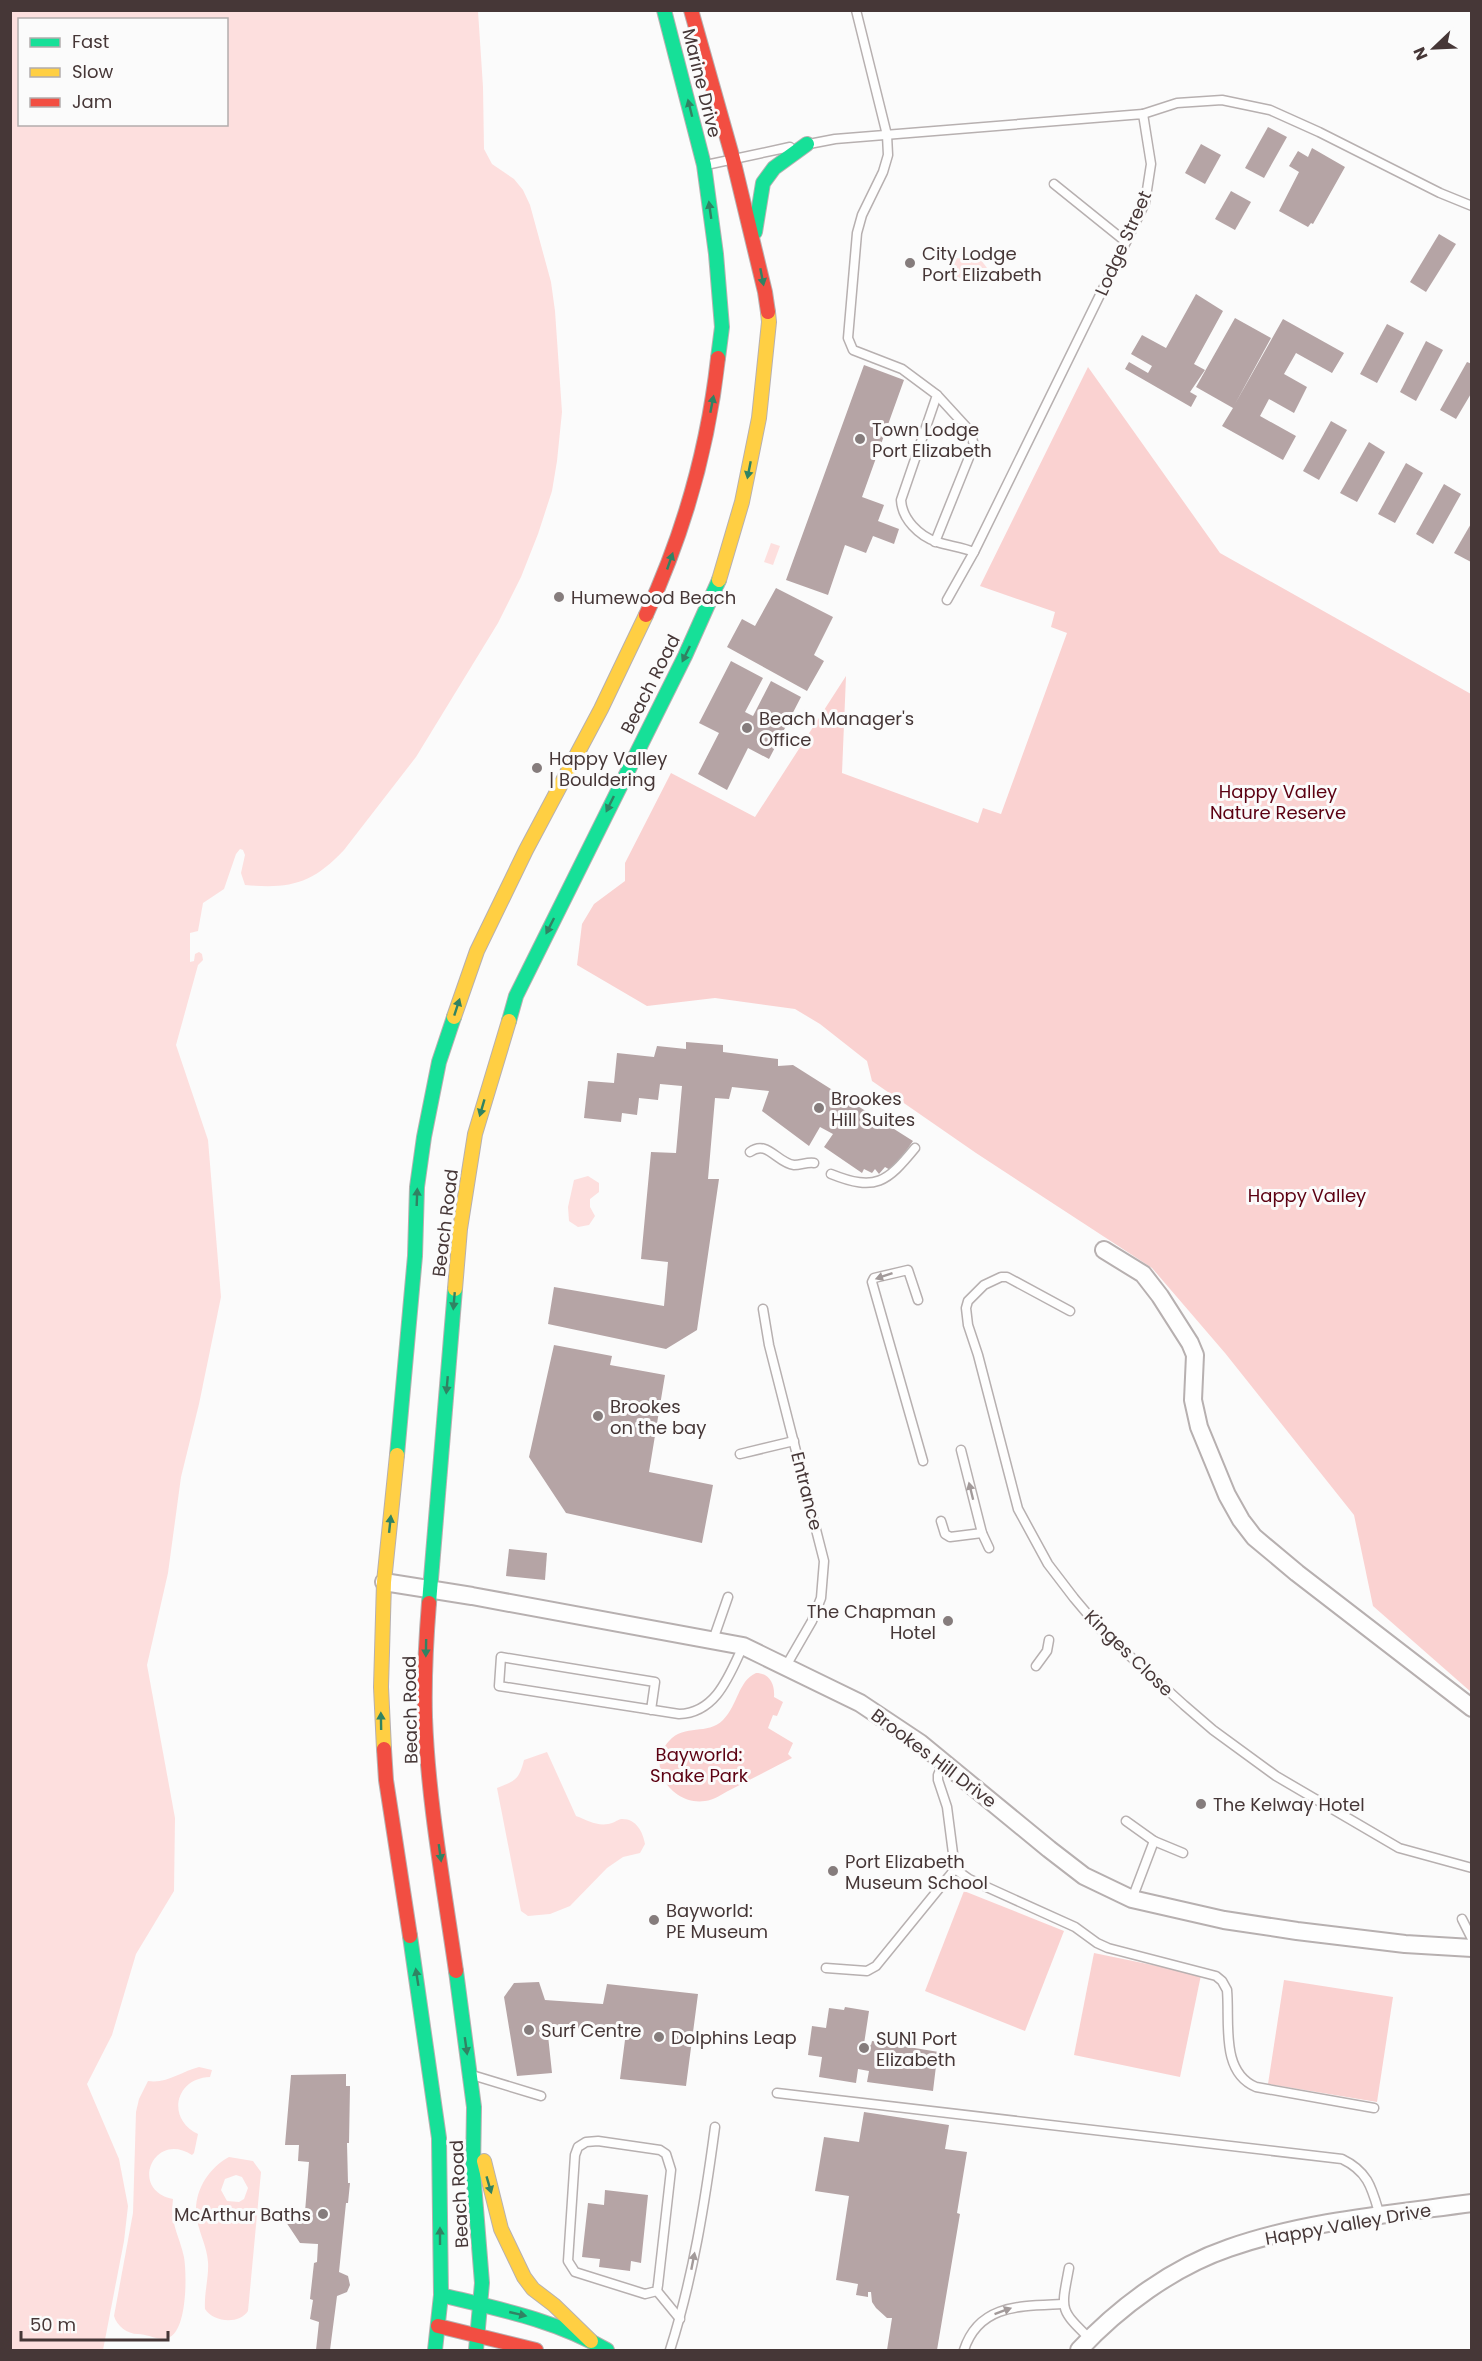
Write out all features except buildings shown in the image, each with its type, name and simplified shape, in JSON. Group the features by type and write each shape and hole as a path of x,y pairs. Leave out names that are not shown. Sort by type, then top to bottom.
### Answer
{"main road":[{"name":"Marine Drive","path":"664,10 704,165"},
{"name":"Marine Drive","path":"691,10 733,159"},
{"path":"754,242 763,183 774,168 807,144"},
{"name":"Beach Road","path":"477,2344 482,2283 473,2170 474,2107 456,2007 427,1754 426,1637 459,1239 475,1134 516,996 685,657 717,586 742,502 759,418 769,322 754,242 733,159"},
{"name":"Beach Road","path":"435,2350 441,2295 439,2138 427,2013 386,1780 381,1687 384,1582 415,1256 417,1187 439,1062 477,951 526,850 601,709 668,568 696,481 714,396 722,327 717,254 704,165"},
{"path":"474,2107 487,2179 508,2248 534,2290 591,2341"},
{"path":"441,2295 546,2322 607,2350"},
{"path":"438,2326 477,2344 509,2342 536,2350"}],"street":[{"path":"1104,1250 1143,1274 1160,1296 1190,1344 1195,1355 1193,1400 1199,1427 1227,1495 1254,1537 1472,1708"},
{"name":"Brookes Hill Drive","path":"384,1582 742,1646 860,1703 920,1743 1084,1875 1132,1899 1224,1920 1297,1931 1406,1944 1472,1948"},
{"name":"Happy Valley Drive","path":"1085,2345 1140,2296 1197,2262 1228,2248 1291,2231 1472,2203"}],"lane":[{"path":"856,10 887,135 888,155 883,172 862,215 857,233 848,338 853,350 902,369 937,395 970,431 974,445 935,542"},
{"path":"704,165 807,144 887,135 1143,114 1177,103 1222,100 1270,110 1440,193 1472,206"},
{"name":"Lodge Street","path":"947,600 974,552 1145,202 1150,183 1151,164 1143,114"},
{"path":"1054,184 1126,242"},
{"path":"937,395 900,500 904,514 916,529 935,542 974,552"},
{"path":"750,1152 762,1147 791,1164 814,1163"},
{"path":"831,1174 846,1180 879,1181 894,1173 915,1148"},
{"path":"918,1300 908,1270 874,1278 872,1282 923,1461"},
{"name":"Kinges Close","path":"1070,1311 1007,1277 984,1285 968,1301 966,1308 968,1325 981,1366 1013,1494 1023,1522 1048,1564 1101,1630 1213,1730 1244,1753 1276,1776 1391,1844 1472,1869"},
{"name":"Entrance","path":"763,1309 769,1345 824,1560 821,1598 812,1621 786,1666"},
{"path":"740,1454 794,1441"},
{"path":"960,1450 982,1533 989,1548"},
{"path":"941,1521 945,1534 950,1537 982,1533"},
{"path":"713,1640 728,1597"},
{"path":"1036,1666 1047,1651 1048,1640"},
{"path":"651,1710 655,1682 501,1657 499,1686 651,1710 688,1714 712,1702 728,1678 742,1646"},
{"path":"826,1968 867,1971 876,1966 955,1869 947,1807 938,1780 938,1774 944,1763"},
{"path":"1126,1821 1154,1841 1183,1853"},
{"path":"1132,1899 1154,1841"},
{"path":"955,1869 969,1879 1075,1927 1108,1948 1216,1976 1227,1990 1232,2062 1238,2076 1246,2083 1256,2087 1374,2108"},
{"path":"1462,1919 1472,1939"},
{"path":"470,2075 541,2096"},
{"path":"777,2093 1342,2159 1363,2172 1381,2216"},
{"path":"670,2350 680,2319 706,2198 715,2127"},
{"path":"657,2290 645,2294 575,2272 568,2261 575,2155 578,2147 585,2142 597,2141 660,2150 668,2160 671,2170 657,2290 680,2319"},
{"path":"1068,2268 1062,2304 1067,2317 1085,2345"},
{"path":"964,2350 968,2338 976,2328 988,2317 1002,2310 1062,2304"}],"green space":[{"name":"Happy Valley","path":"1088,367 1220,553 1471,694 1471,1692 1373,1606 1354,1515 1225,1353 1152,1268 976,1153 872,1081 867,1061 820,1024 795,1009 715,998 647,1006 577,965 582,924 594,904 625,881 625,863 671,773 755,817 846,676 842,773 978,823 983,808 1001,814 1067,633 1051,627 1055,612 980,586"},
{"name":"Bayworld: Snake Park","path":"756,1673 768,1677 774,1688 774,1697 783,1702 777,1716 773,1715 768,1728 793,1743 788,1754 792,1758 712,1799 692,1801 675,1793 666,1783 660,1768 660,1759 666,1745 682,1732 717,1725 728,1714 745,1682"},
{"path":"964,1891 1064,1931 1025,2031 925,1991"},
{"path":"1094,1953 1201,1975 1180,2077 1074,2055"},
{"path":"1284,1980 1393,1997 1377,2102 1268,2084"}],"shaded area":[{"path":"11,10 478,11 484,149 492,164 514,179 523,190 530,205 551,282 562,412 557,461 552,491 538,534 521,577 498,623 416,757 344,850 321,870 299,882 288,885 261,886 245,885 241,873 245,855 240,849 236,854 224,889 203,903 198,931 190,933 190,962 194,961 195,954 199,952 203,960 198,965 176,1045 208,1140 221,1297 181,1477 168,1573 147,1665 175,1818 174,1891 136,1954 112,2035 87,2084 119,2159 128,2206 124,2241 103,2350 10,2350"},
{"path":"954,258 981,260 987,268 985,276 980,280 952,277"},
{"path":"771,543 780,546 773,565 764,562"},
{"path":"588,1176 599,1183 599,1192 590,1199 590,1207 595,1216 589,1225 578,1227 569,1221 568,1207 574,1180"},
{"path":"547,1752 576,1816 599,1824 610,1824 621,1819 631,1821 643,1835 645,1844 640,1853 623,1857 607,1868 570,1906 550,1914 528,1916 521,1911 497,1788 515,1779 524,1760"},
{"path":"199,2067 212,2070 210,2077 198,2079 189,2084 179,2100 181,2119 198,2134 194,2153 192,2155 178,2149 167,2150 157,2156 151,2164 149,2175 152,2185 159,2194 173,2199 174,2223 185,2265 183,2312 176,2332 170,2337 162,2339 130,2333 117,2323 114,2316 133,2213 136,2112 139,2099 148,2081 162,2081"},
{"path":"229,2157 253,2161 261,2172 248,2311 233,2320 214,2317 205,2309 208,2262 196,2210 203,2183 221,2162","holes":["236,2175 242,2177 248,2188 244,2199 239,2202 227,2201 221,2190 225,2179"]}],"traffic: fast":[{"path":"664,10 704,165 716,254 722,327 718,358"},
{"path":"755,232 763,183 774,168 807,144"},
{"path":"509,1021 516,996 685,656 719,580"},
{"path":"397,1455 415,1256 417,1187 439,1062 454,1017"},
{"path":"429,1603 455,1289"},
{"path":"410,1936 439,2138 441,2295 435,2350"},
{"path":"456,1971 474,2107 473,2171 482,2283 476,2350"},
{"path":"441,2295 547,2323 607,2350"}],"traffic: slow":[{"path":"719,580 742,502 759,418 769,322 768,312"},
{"path":"454,1017 477,951 526,850 601,709 646,615"},
{"path":"455,1289 460,1229 475,1134 509,1021"},
{"path":"384,1749 381,1687 384,1582 397,1455"},
{"path":"484,2161 501,2229 524,2277 533,2289 554,2305 591,2341"}],"traffic: jam":[{"path":"691,10 733,159 768,312"},
{"path":"646,615 672,553 692,490 708,425 718,358"},
{"path":"429,1603 425,1688 429,1780 456,1971"},
{"path":"384,1749 386,1780 410,1936"},
{"path":"438,2326 536,2350"}],"place":[{"name":"City Lodge Port Elizabeth","path":"910,263"},
{"name":"Town Lodge Port Elizabeth","path":"860,439"},
{"name":"Humewood Beach","path":"559,597"},
{"name":"Beach Manager's Office","path":"747,728"},
{"name":"Happy Valley | Bouldering","path":"537,768"},
{"name":"Brookes Hill Suites","path":"819,1108"},
{"name":"Brookes on the bay","path":"598,1416"},
{"name":"The Chapman Hotel","path":"948,1621"},
{"name":"The Kelway Hotel","path":"1201,1804"},
{"name":"Port Elizabeth Museum School","path":"833,1871"},
{"name":"Bayworld: PE Museum","path":"654,1920"},
{"name":"Surf Centre","path":"529,2030"},
{"name":"Dolphins Leap","path":"659,2037"},
{"name":"SUN1 Port Elizabeth","path":"864,2048"},
{"name":"McArthur Baths","path":"323,2214"}],"park label":[{"name":"Happy Valley Nature Reserve","path":"1278,801"}]}
